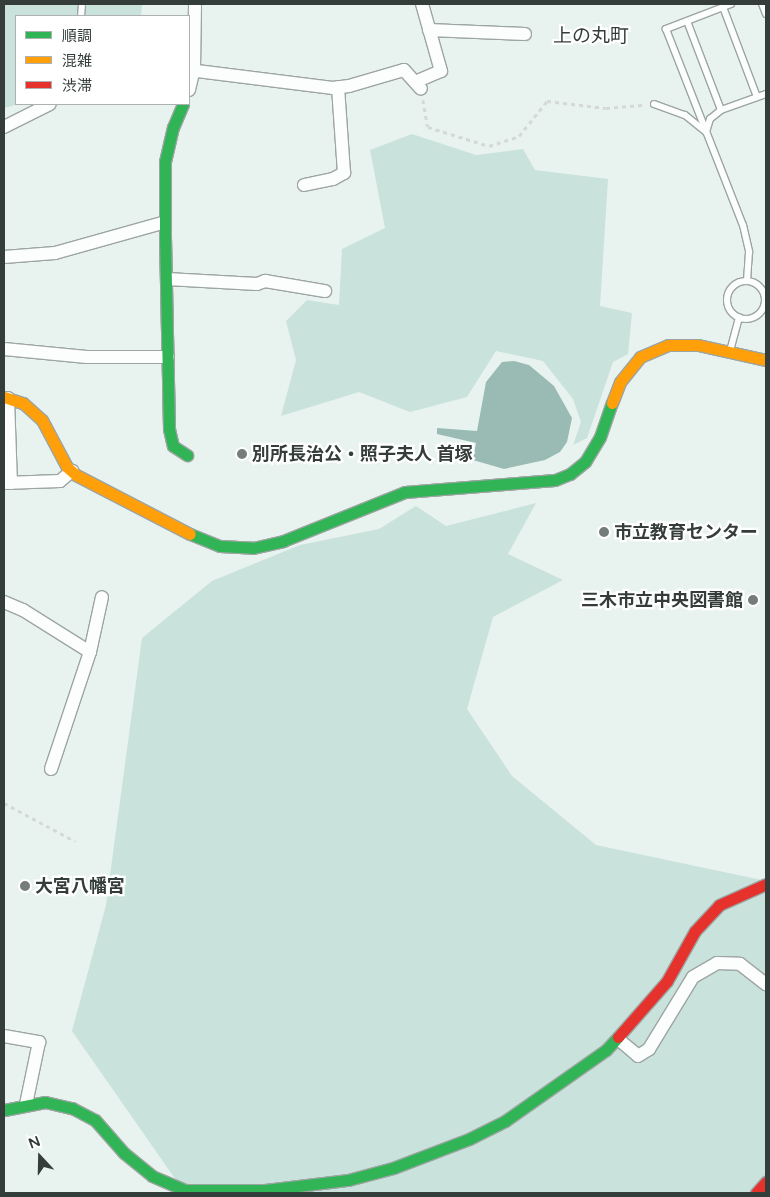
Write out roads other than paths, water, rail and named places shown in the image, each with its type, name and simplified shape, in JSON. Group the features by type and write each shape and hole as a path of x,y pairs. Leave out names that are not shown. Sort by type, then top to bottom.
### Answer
{"street":[{"path":"195,4 191,69 200,73 338,87 404,70 418,85 441,71 422,4"},
{"path":"429,30 525,34"},
{"path":"304,185 334,179 344,173 338,87"},
{"path":"4,126 48,105"},
{"path":"183,105 173,127 165,162 165,222 169,429 173,446 187,455"},
{"path":"4,257 55,253 165,222"},
{"path":"167,279 257,284 265,281 325,291"},
{"path":"72,471 60,481 7,483 6,398 22,403 42,420 72,471 186,533 220,546 254,548 283,541 406,492 555,480 585,462 600,438 620,382 640,356 668,345 698,345 766,360"},
{"path":"4,349 87,357 168,357"},
{"path":"51,769 90,652 102,597"},
{"path":"4,602 23,610 90,652"},
{"path":"4,1110 26,1104 45,1102 63,1106 95,1120 124,1153 152,1176 185,1190 265,1190 348,1180 393,1168 469,1139 505,1121 618,1039 667,981 695,931 720,905 766,884"},
{"path":"618,1039 638,1056 649,1049 693,977 717,963 740,964 766,984"},
{"path":"4,1036 39,1042 26,1104"},
{"path":"756,1193 766,1182"}],"lane":[{"path":"731,4 666,29 743,225 749,252 747,281"},
{"path":"762,4 766,14"},
{"path":"722,7 757,97"},
{"path":"687,21 721,110"},
{"path":"706,132 710,119 721,110 766,94"},
{"path":"654,104 684,115 706,132"},
{"path":"747,281 762,291 763,308 748,319 739,317 732,312 728,296 739,283 747,281"},
{"path":"730,352 739,317"}],"place":[{"name":"別所長治公・照子夫人 首塚","path":"242,454"},
{"name":"市立教育センター","path":"604,532"},
{"name":"三木市立中央図書館","path":"753,600"},
{"name":"大宮八幡宮","path":"25,886"}],"district":[{"name":"上の丸町","path":"591,37"}]}
